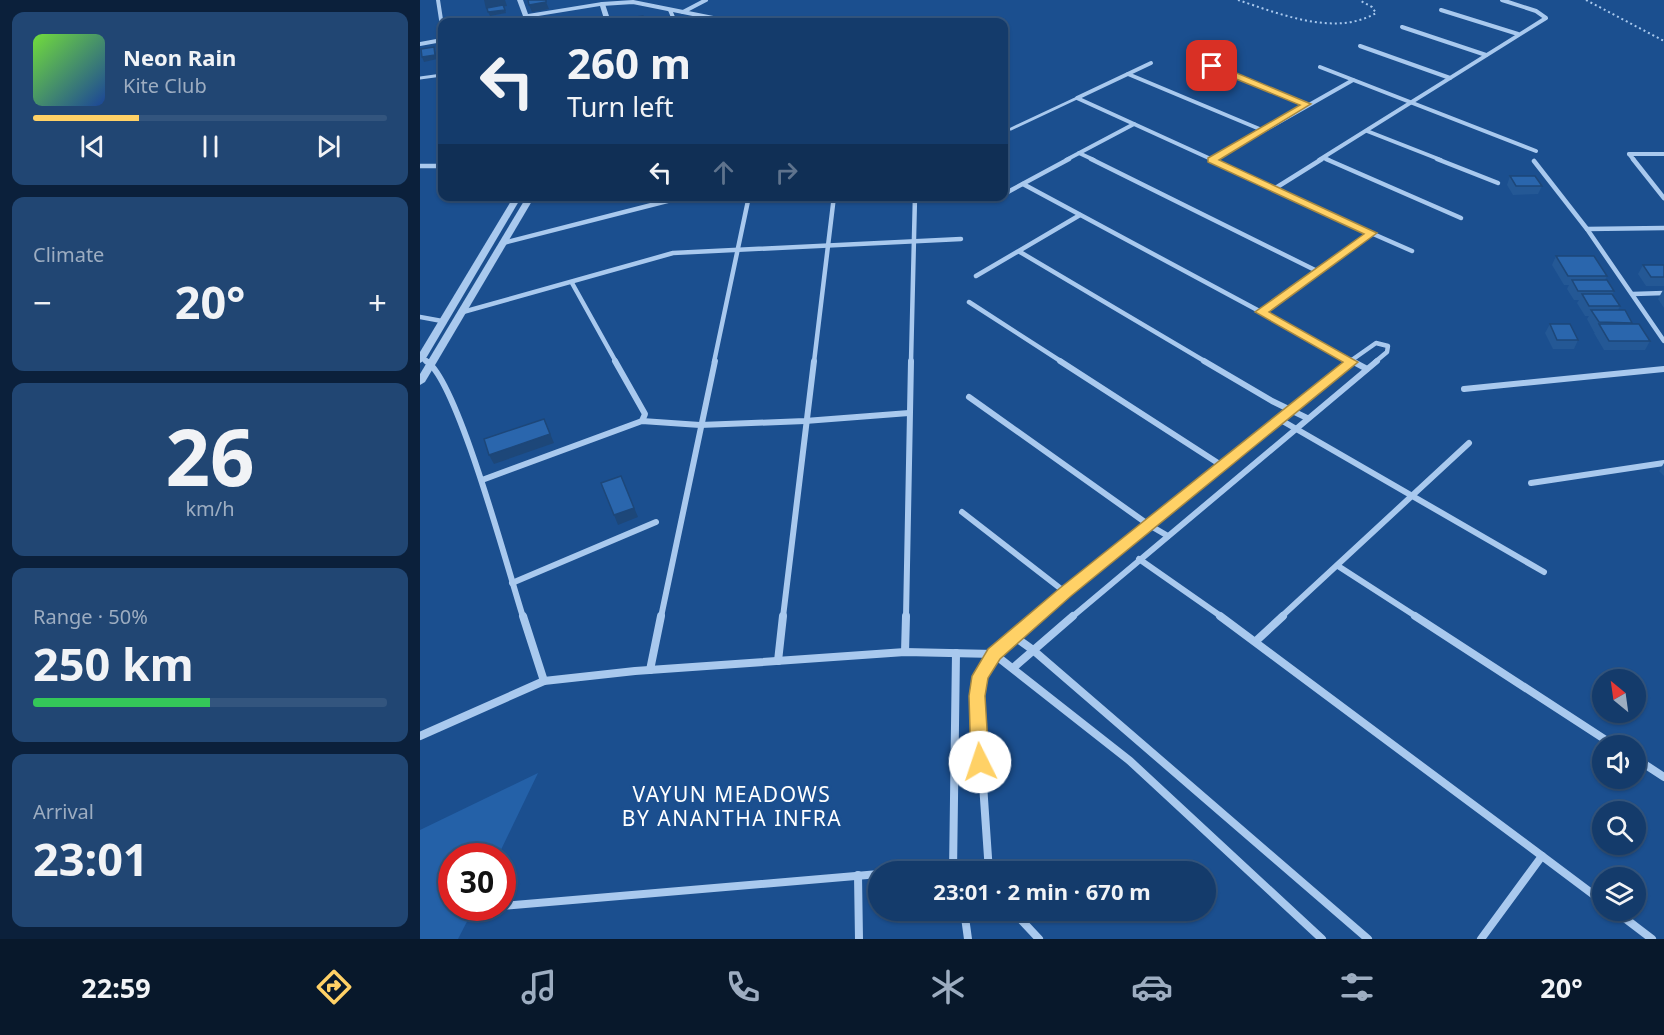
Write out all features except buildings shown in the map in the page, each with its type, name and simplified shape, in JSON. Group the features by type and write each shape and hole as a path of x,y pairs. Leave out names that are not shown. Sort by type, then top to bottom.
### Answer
{"street":[{"path":"438,0 441,18"},
{"path":"520,0 527,18"},
{"path":"682,13 706,0"},
{"path":"1274,189 1546,18 1502,0"},
{"path":"532,18 602,4 633,2 710,18"},
{"path":"602,4 607,18"},
{"path":"670,10 673,18"},
{"path":"1441,10 1518,34"},
{"path":"1402,27 1486,55"},
{"path":"420,44 438,41"},
{"path":"1360,46 1450,78"},
{"path":"1077,98 1151,63"},
{"path":"1212,66 1307,104"},
{"path":"1320,67 1536,151"},
{"path":"1128,74 1262,130"},
{"path":"1212,160 1307,104 1353,80"},
{"path":"1077,98 1412,251"},
{"path":"1008,192 1134,124"},
{"path":"1367,131 1498,183"},
{"path":"1079,153 1319,272"},
{"path":"1664,154 1629,154 1664,198"},
{"path":"1324,158 1461,218"},
{"path":"1534,161 1587,229 1664,340"},
{"path":"420,166 438,166"},
{"path":"1023,184 1367,369"},
{"path":"420,382 424,360 442,321 515,201"},
{"path":"424,360 463,312 528,201"},
{"path":"503,243 668,201"},
{"path":"650,670 748,201"},
{"path":"778,661 805,421 833,201"},
{"path":"905,652 915,201"},
{"path":"976,276 1080,215"},
{"path":"1587,229 1664,228"},
{"path":"1261,312 1371,233"},
{"path":"463,312 673,253 962,239"},
{"path":"1020,252 1307,418"},
{"path":"572,283 645,414 642,421"},
{"path":"1633,294 1664,293"},
{"path":"969,302 1221,465"},
{"path":"420,317 442,321"},
{"path":"988,861 977,696 981,676 994,654 1065,592 1290,410 1376,343 1388,346 1387,352 1139,559 1013,668"},
{"path":"424,360 441,376 482,480 544,681"},
{"path":"1464,389 1664,369"},
{"path":"969,398 1167,536"},
{"path":"482,480 642,421 700,425 805,421 909,413"},
{"path":"1279,419 1544,572"},
{"path":"1256,641 1469,443"},
{"path":"1531,483 1664,463"},
{"path":"962,512 1065,592"},
{"path":"512,583 656,522"},
{"path":"1139,559 1256,641 1592,894"},
{"path":"1338,566 1598,735"},
{"path":"1014,637 1033,650 1368,939"},
{"path":"420,736 544,681 650,670 905,652 994,654 1130,761 1322,939"},
{"path":"953,861 956,653"},
{"path":"1646,765 1664,777"},
{"path":"1481,939 1542,856"},
{"path":"858,875 859,939"},
{"path":"516,905 868,875"},
{"path":"966,921 969,939"},
{"path":"1022,921 1039,939"},
{"path":"1628,921 1652,939"}],"lane":[{"path":"420,78 438,76"},
{"path":"1011,129 1077,98"}],"path":[{"path":"1238,0 1296,19 1324,23 1361,21 1376,13 1372,7 1359,0"},
{"path":"1586,0 1664,41"}],"shaded area":[{"path":"538,773 504,843 438,843 438,921 467,921 458,939 420,939 420,830"}],"district":[{"name":"VAYUN MEADOWS BY ANANTHA INFRA","path":"732,806"}],"route":[{"path":"980,762 977,696 981,676 994,654 1065,592 1352,362 1261,312 1371,233 1212,160 1307,104 1212,66"}]}
